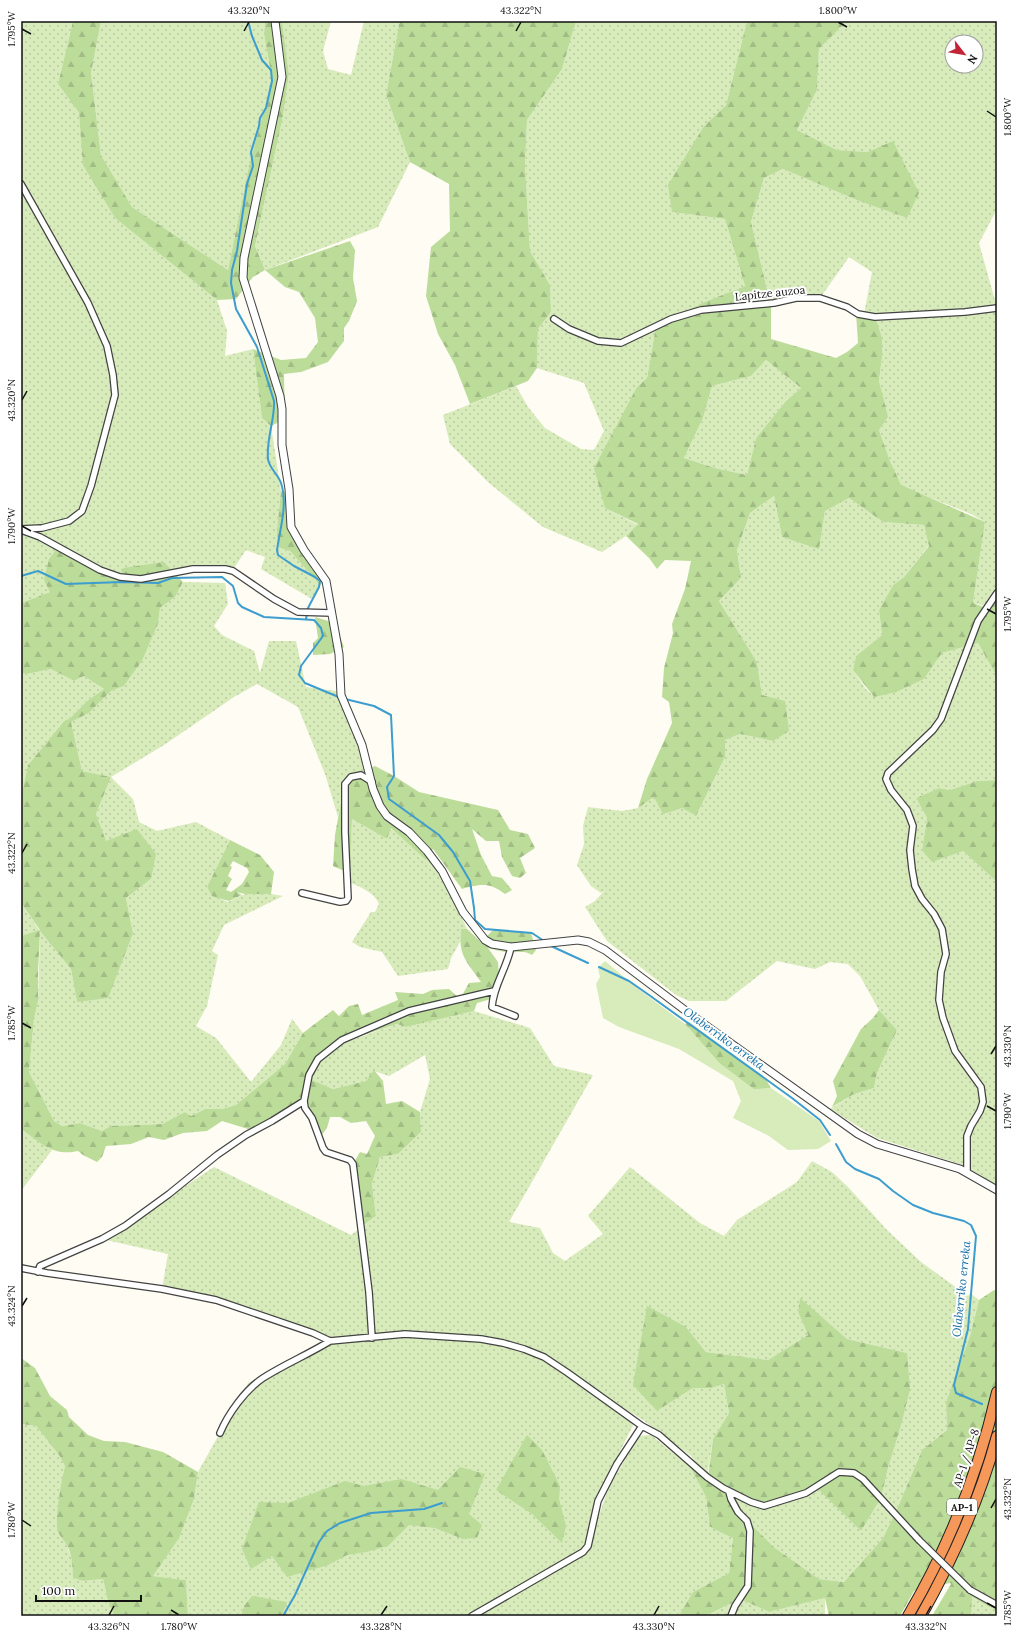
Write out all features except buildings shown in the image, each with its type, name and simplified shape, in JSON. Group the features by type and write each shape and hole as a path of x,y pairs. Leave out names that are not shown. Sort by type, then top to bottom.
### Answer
{"highway":[{"name":"AP-1 / AP-8","path":"908,1616 936,1565 958,1517 979,1461 997,1392"},
{"name":"AP-1 / AP-8","path":"921,1616 946,1570 966,1527 978,1496 997,1436"}],"street":[{"path":"275,21 282,77 244,258 243,278 280,396 282,409 282,445 289,489 291,527 304,550 326,581 339,654 341,695 362,744 380,806 387,816 409,832 427,851 442,871 463,912 485,940 492,944 511,947 578,940 589,942 605,950 700,1022 858,1134 877,1144 967,1172 997,1190"},
{"path":"21,184 88,303 107,346 113,375 115,395 91,486 82,511 69,521 42,528 21,529"},
{"name":"Lapitze auzoa","path":"554,319 569,329 598,341 621,343 671,319 701,310 774,303 796,298 820,298 847,307 858,314 875,317 965,312 997,308"},
{"path":"21,529 40,537 100,570 120,577 141,578 193,569 224,569 233,571 274,599 298,612 332,613"},
{"path":"967,1172 967,1136 983,1102 981,1087 955,1051 943,1018 939,1000 940,972 946,954 942,929 934,914 922,899 915,886 910,850 913,826 907,810 891,790 886,779 898,763 932,730 941,719 978,621 997,593"},
{"path":"302,893 340,902 346,901 348,898 345,832 345,784 351,777 361,775 372,782"},
{"path":"511,947 509,958 494,991 492,1007 515,1016"},
{"path":"372,1338 369,1292 353,1164 350,1160 326,1152 323,1148 312,1118 305,1108 304,1101 310,1075 318,1059 342,1040 409,1011 494,991"},
{"path":"38,1272 40,1266 102,1240 125,1226 169,1194 217,1155 246,1135 304,1101"},
{"path":"21,1268 38,1272 162,1289 216,1300 305,1330 330,1341 405,1334 481,1339 503,1342 524,1349 544,1358 568,1373 642,1426 659,1434 708,1477 729,1492 751,1502 764,1506 806,1493 839,1472 847,1471 854,1473 863,1479 919,1540 970,1590 997,1605"},
{"path":"220,1434 234,1410 254,1385 262,1378 330,1341"},
{"path":"472,1616 583,1552 588,1546 598,1501 617,1464 642,1426"},
{"path":"729,1492 736,1508 747,1522 750,1531 748,1586 735,1606 731,1616"}],"green space":[{"path":"21,21 73,21 58,84 79,113 84,165 115,218 217,300 227,331 225,356 253,349 262,418 271,426 281,491 277,529 290,551 320,585 312,599 261,569 265,557 246,550 234,568 223,565 120,577 50,592 21,603"},
{"path":"73,21 101,21 91,73 101,155 132,207 228,270 249,166 272,79 264,34 265,21 282,21 289,74 283,116 255,246 265,270 253,277 236,299 217,300 115,218 83,165 79,113 58,84"},
{"path":"101,21 265,21 264,34 272,79 249,166 228,270 132,207 101,155 91,73"},
{"path":"282,21 331,21 323,51 328,69 351,75 364,21 401,21 399,24 386,95 410,162 378,227 265,270 255,246 283,116 289,74"},
{"path":"401,21 576,21 562,69 527,120 525,165 530,251 550,285 551,312 538,329 537,368 528,381 470,404 455,365 438,334 426,296 431,247 450,231 449,184 410,162 386,95 399,24"},
{"path":"576,21 747,21 726,105 704,126 672,212 725,219 745,286 702,303 656,326 647,378 637,387 605,508 638,525 626,536 602,552 543,527 489,483 450,444 443,415 516,386 528,407 545,428 581,449 594,450 604,431 584,383 537,368 538,329 551,312 550,285 530,251 525,165 527,120 562,69"},
{"path":"747,21 847,21 819,49 817,90 797,130 837,150 868,152 893,141 919,193 907,218 859,201 783,169 764,178 751,222 771,306 771,339 836,358 847,352 858,343 856,313 875,317 882,338 882,357 879,381 888,417 879,430 890,461 901,485 985,522 973,603 989,609 997,598 997,677 978,643 942,653 924,679 896,692 874,697 853,670 856,656 882,635 879,610 893,585 904,577 929,546 924,525 883,522 849,498 825,511 819,549 782,537 774,496 750,513 737,550 741,578 719,601 757,662 762,695 785,701 789,731 773,741 740,734 725,740 725,757 696,816 682,808 663,814 654,797 638,808 647,779 672,723 669,702 662,697 664,668 673,633 672,624 685,589 691,561 665,560 657,569 649,558 626,536 638,524 605,508 594,468 637,387 647,378 656,326 702,303 745,286 725,219 672,212 668,185 704,126 726,105","holes":["766,360 801,388 786,401 756,438 747,475 715,468 684,458 703,418 712,386 751,376"]},
{"path":"847,21 997,21 997,209 979,243 996,304 987,313 997,311 997,589 985,606 973,603 985,522 971,514 901,486 879,430 888,417 884,408 879,381 882,357 864,314 872,272 849,257 818,301 794,301 771,306 751,222 764,178 783,169 859,201 907,218 868,152 837,150 797,130 817,90 819,49"},
{"path":"350,241 355,250 353,278 357,301 349,321 344,328 344,341 328,362 301,372 284,374 285,419 271,426 262,418 253,349 281,360 306,358 318,342 315,318 299,292 285,287 265,270"},
{"path":"766,360 801,388 786,401 756,438 747,475 715,468 684,458 703,418 712,386 751,376"},
{"path":"281,491 292,493 296,537 326,581 320,585 290,551 278,547 277,529"},
{"path":"774,496 782,537 819,548 825,511 849,498 883,522 924,525 929,545 904,577 893,585 879,610 882,635 856,656 853,670 866,689 874,697 924,679 942,653 978,643 997,677 997,780 977,781 950,790 939,788 916,798 927,818 922,850 955,853 963,851 997,882 997,1189 960,1164 877,1138 830,1109 854,1094 874,1088 877,1073 897,1030 879,1010 860,976 848,964 830,962 815,969 777,961 726,1001 689,1001 676,995 607,941 585,907 595,901 605,890 601,893 591,886 577,865 584,844 583,826 588,807 622,811 638,808 654,797 682,808 696,816 725,757 725,740 740,734 773,741 762,695 757,662 719,601 741,578 737,550 750,513"},
{"path":"56,550 120,577 123,568 164,562 183,582 175,597 160,608 158,624 142,661 124,686 111,691 89,713 71,722 82,771 111,777 96,814 106,841 137,829 156,854 151,879 126,898 133,933 108,998 77,1002 71,969 40,931 38,1001 34,1019 29,1072 54,1121 63,1126 80,1123 102,1131 110,1126 162,1124 185,1112 191,1116 205,1109 222,1109 236,1105 285,1064 303,1033 333,1010 339,1016 349,1006 358,1004 362,1015 398,1000 395,992 423,994 432,990 449,989 460,999 469,983 481,982 467,963 462,952 460,938 461,929 467,929 481,942 493,930 531,933 536,950 532,955 524,952 504,952 488,948 498,962 499,975 493,987 491,999 477,1003 474,1011 406,1027 397,1024 333,1045 314,1060 307,1075 310,1079 333,1089 366,1081 374,1070 383,1081 386,1104 402,1101 420,1112 421,1132 398,1154 380,1157 372,1184 376,1216 361,1227 353,1164 360,1152 367,1154 375,1136 366,1121 351,1123 340,1117 330,1117 327,1128 320,1137 315,1118 303,1100 257,1126 248,1129 222,1121 207,1131 183,1133 164,1140 149,1137 131,1144 106,1146 102,1157 97,1162 78,1151 61,1152 47,1147 21,1129 21,936 40,930 21,903 21,797 28,765 64,721 70,718 87,701 104,689 84,676 74,681 51,669 27,674 21,673 21,603 50,592 44,580 49,559"},
{"path":"183,582 225,583 228,604 214,626 222,635 254,651 260,673 269,641 296,641 306,687 336,691 362,752 366,770 345,779 338,817 325,774 298,707 257,684 234,697 164,745 111,777 82,771 71,722 89,713 111,691 124,686 142,661 158,624 160,608 175,597"},
{"path":"315,617 335,623 344,647 330,654 313,655 313,643 318,638"},
{"path":"51,669 74,681 84,676 104,689 87,701 70,718 64,721 28,765 21,797 21,673 27,674"},
{"path":"375,766 419,792 498,810 510,830 528,834 535,848 520,858 526,873 520,878 512,876 502,857 499,841 486,841 472,829 481,855 492,876 502,878 512,890 505,894 494,887 485,885 462,889 433,849 426,860 391,828 387,839 352,819 350,868 342,870 333,866 335,835 345,779"},
{"path":"111,777 133,799 139,822 157,831 196,822 230,840 207,887 214,895 228,902 245,894 271,894 283,896 224,925 212,951 218,955 207,1006 196,1026 216,1038 251,1082 281,1045 292,1019 303,1033 285,1064 236,1105 222,1109 205,1109 191,1116 185,1112 162,1124 110,1126 102,1131 80,1123 64,1126 54,1121 29,1072 34,1019 38,1001 40,931 71,969 77,1002 133,933 126,898 151,879 106,842 96,814"},
{"path":"997,780 997,882 963,851 932,862 922,850 927,818 916,798 939,788 950,790 977,781"},
{"path":"352,819 387,839 391,828 426,859 428,856 456,905 467,929 461,929 460,942 451,958 448,969 398,976 382,952 360,947 352,942 371,912 375,912 379,904 370,893 349,882"},
{"path":"230,840 260,855 274,872 271,894 245,894 236,892 242,895 229,901 212,896 207,887","holes":["233,861 247,868 249,872 242,884 231,892 226,890 232,879 228,876 232,867 230,866"]},
{"path":"21,903 40,931 21,936"},
{"path":"605,961 637,988 685,1024 719,1063 754,1089 771,1088 819,1121 831,1141 818,1149 788,1150 769,1136 733,1118 741,1101 733,1081 679,1049 619,1027 603,1018 596,984 600,977 598,968"},
{"path":"879,1010 897,1030 877,1073 874,1088 854,1094 832,1107 837,1096 833,1081 861,1029"},
{"path":"474,1011 530,1028 554,1066 593,1075 509,1222 540,1228 553,1253 565,1261 603,1234 588,1216 630,1167 700,1223 724,1236 737,1220 797,1182 812,1161 832,1172 849,1188 887,1230 921,1262 968,1296 970,1293 979,1300 970,1336 946,1402 947,1430 922,1450 883,1538 844,1582 819,1579 775,1548 737,1510 731,1493 771,1504 814,1484 861,1531 881,1498 889,1464 907,1353 847,1339 800,1299 798,1312 808,1335 768,1360 706,1352 686,1327 657,1411 693,1388 712,1388 724,1384 729,1413 713,1439 707,1477 691,1456 643,1420 586,1385 634,1423 595,1502 589,1543 609,1487 639,1436 651,1435 690,1467 706,1497 710,1527 733,1537 729,1573 693,1592 681,1613 692,1616 282,1616 286,1602 244,1606 241,1616 188,1616 186,1580 153,1576 179,1537 194,1499 198,1472 248,1383 330,1341 216,1300 162,1289 168,1254 102,1239 125,1226 214,1167 351,1235 376,1216 372,1184 380,1157 398,1154 421,1132 420,1112 430,1079 425,1055 389,1076 374,1071 366,1081 333,1089 310,1079 319,1061 334,1048 349,1041 397,1024 406,1027"},
{"path":"689,1022 765,1078 771,1088 754,1090 719,1063 685,1024"},
{"path":"21,1129 52,1150 21,1191"},
{"path":"994,1290 997,1291 997,1609 989,1607 972,1597 971,1616 932,1616 951,1584 950,1583 914,1591 900,1616 829,1616 825,1598 769,1612 740,1599 705,1616 680,1614 693,1592 729,1573 733,1538 710,1527 706,1497 690,1467 708,1477 713,1439 729,1413 724,1384 712,1388 693,1388 657,1411 633,1385 647,1306 686,1327 706,1352 768,1360 808,1335 798,1312 800,1298 847,1339 907,1353 910,1389 901,1425 889,1464 881,1498 861,1531 814,1485 771,1504 751,1502 731,1494 737,1510 775,1548 819,1579 844,1582 883,1538 922,1450 947,1430 946,1402 970,1336 979,1300"},
{"path":"21,1358 35,1368 50,1396 67,1410 69,1417 88,1435 104,1441 125,1442 163,1452 198,1472 194,1499 179,1538 153,1576 186,1580 188,1616 114,1616 108,1601 103,1579 83,1581 73,1578 70,1553 67,1545 58,1532 57,1527 59,1499 65,1466 59,1455 36,1426 21,1424"},
{"path":"21,1424 36,1426 59,1455 65,1466 58,1531 67,1545 73,1563 73,1578 83,1581 103,1579 108,1601 114,1616 21,1616"},
{"path":"527,1435 542,1450 560,1486 559,1499 566,1526 562,1543 532,1514 496,1490"},
{"path":"460,1467 485,1474 469,1514 482,1525 477,1538 463,1539 435,1528 409,1525 388,1546 347,1555 328,1565 287,1577 272,1556 251,1569 242,1549 259,1502 288,1503 345,1481 364,1486 401,1479 438,1490"},
{"path":"252,1596 287,1602 282,1616 241,1616 244,1606"},
{"path":"971,1597 989,1607 997,1609 997,1616 971,1616"},
{"path":"825,1598 825,1616 705,1616 740,1599 769,1612"}],"waterway":[{"path":"248,21 252,36 262,60 271,70 272,81 266,108 260,118 251,152 253,166 247,184 231,283 236,309 257,347 274,401 269,437 268,459 280,480 284,499 284,508 277,550 278,555 320,581 319,587 308,608 306,619"},
{"name":"Olaberriko erreka","path":"21,576 38,571 66,584 122,582 158,583 172,578 222,577 233,586 238,603 242,607 264,617 314,620 321,628 323,636 301,666 299,675 305,683 341,698"},
{"name":"Olaberriko erreka","path":"345,699 374,706 391,715 394,776 387,787 389,799 439,835 453,852 470,881 475,920 485,929 532,933 544,941"},
{"name":"Olaberriko erreka","path":"551,946 588,963"},
{"name":"Olaberriko erreka","path":"599,967 629,981 792,1098 820,1120 830,1135"},
{"name":"Olaberriko erreka","path":"836,1144 846,1162 855,1169 879,1179 913,1205 933,1213 964,1221 971,1225 976,1236 968,1329 954,1385 956,1393 982,1404"},
{"path":"283,1616 295,1595 319,1542 327,1531 340,1523 371,1513 424,1509 442,1503"}]}
